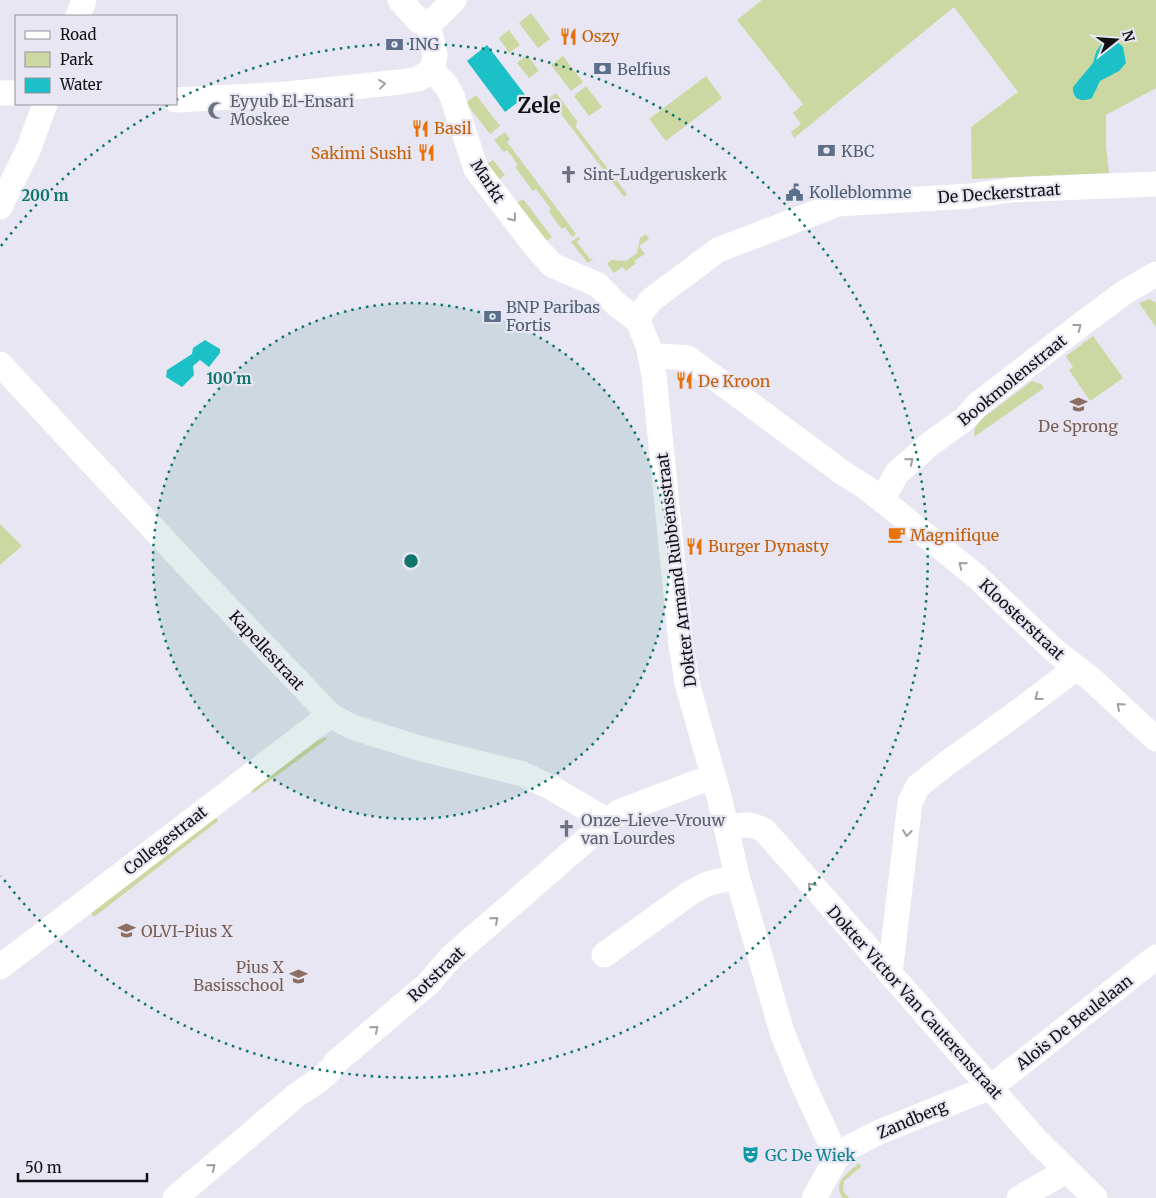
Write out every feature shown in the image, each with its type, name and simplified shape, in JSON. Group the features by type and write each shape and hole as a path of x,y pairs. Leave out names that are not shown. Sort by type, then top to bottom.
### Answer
{"street":[{"path":"78,15 84,0"},
{"path":"400,0 419,20 428,22 447,8 454,0"},
{"path":"178,100 287,94 418,79 424,77 432,70 436,56 428,22"},
{"name":"Markt","path":"432,70 446,84 452,96 476,169 535,246 552,265 598,285 616,304 638,321"},
{"path":"0,93 15,93"},
{"path":"0,207 29,148 45,105"},
{"name":"De Deckerstraat","path":"638,321 641,313 651,300 718,250 838,204 970,196 1012,190 1156,184"},
{"name":"Bookmolenstraat","path":"882,500 896,473 930,444 966,418 978,404 1125,292 1156,274"},
{"name":"Dokter Armand Rubbensstraat","path":"638,321 652,359 681,644 687,683 727,828 736,876 782,1032 836,1157"},
{"name":"Kloosterstraat","path":"652,359 661,356 688,358 882,500 976,576 1056,652 1076,668 918,786 910,802 890,974"},
{"name":"Kapellestraat","path":"0,364 330,715 352,727 422,749 523,774 552,788 608,821"},
{"path":"1076,668 1156,739"},
{"name":"Collegestraat","path":"3,958 330,715"},
{"name":"Rotstraat","path":"175,1198 298,1094 330,1072 337,1060 429,983 450,958 619,812 713,776"},
{"name":"Dokter Victor Van Cauterenstraat","path":"727,828 755,825 764,832 1038,1142 1095,1198"},
{"path":"604,955 690,893 707,884 736,876"},
{"name":"Alois De Beulelaan","path":"991,1087 1156,957"},
{"name":"Zandberg","path":"836,1157 858,1142 991,1087"},
{"path":"814,1198 836,1157"},
{"path":"1019,1198 1066,1171"}],"green space":[{"path":"762,0 1156,0 1156,88 1106,115 1106,146 1109,173 972,179 971,127 1018,92 954,7 794,138 791,132 801,124 793,113 803,104 737,20"},
{"path":"531,13 550,39 538,48 519,23"},
{"path":"509,30 520,45 509,53 499,38"},
{"path":"527,55 539,71 529,78 517,63"},
{"path":"563,56 583,82 571,91 551,65"},
{"path":"706,76 722,98 666,141 649,119"},
{"path":"586,86 602,107 589,116 574,96"},
{"path":"556,93 577,121 576,127 627,194 624,197 555,106 551,108 546,101"},
{"path":"476,95 500,126 490,134 466,103"},
{"path":"505,132 510,139 507,142 576,234 572,237 565,227 562,229 549,212 551,209 536,189 533,191 515,167 518,165 507,150 504,152 494,140"},
{"path":"493,160 505,175 495,183 483,167"},
{"path":"523,199 552,237 541,245 513,206"},
{"path":"646,234 649,239 639,246 645,254 634,261 636,263 626,271 622,267 614,273 607,264 611,260 626,261 637,253 640,238"},
{"path":"578,237 580,239 577,242 590,259 594,258 588,263 571,242"},
{"path":"1149,299 1156,303 1156,327 1139,303"},
{"path":"1093,336 1123,378 1090,401 1069,370 1073,367 1066,356"},
{"path":"1032,381 1041,384 1044,388 974,437 975,424"},
{"path":"0,524 22,546 0,565"},
{"path":"326,737 327,739 253,793 251,790 312,743"},
{"path":"216,817 218,821 94,917 91,913"},
{"path":"859,1163 861,1167 844,1181 843,1191 849,1198 843,1198 840,1193 840,1183 846,1174"}],"water":[{"path":"1114,39 1123,47 1126,63 1119,71 1100,81 1092,98 1078,99 1074,94 1073,87 1093,63 1096,52 1102,43"},
{"path":"487,45 526,96 505,112 467,61"},
{"path":"205,340 220,349 220,353 209,367 200,360 193,366 194,375 182,387 166,377 167,370 192,354 193,348"}],"place":[{"name":"Oszy","path":"568,36"},
{"name":"ING","path":"395,44"},
{"name":"Belfius","path":"603,69"},
{"name":"Eyyub El-Ensari Moskee","path":"216,110"},
{"name":"Basil","path":"420,128"},
{"name":"KBC","path":"827,151"},
{"name":"Sakimi Sushi","path":"426,153"},
{"name":"Sint-Ludgeruskerk","path":"569,174"},
{"name":"Kolleblomme","path":"795,192"},
{"name":"BNP Paribas Fortis","path":"492,316"},
{"name":"De Kroon","path":"684,381"},
{"name":"De Sprong","path":"1078,404"},
{"name":"Magnifique","path":"896,535"},
{"name":"Burger Dynasty","path":"694,546"},
{"name":"Onze-Lieve-Vrouw van Lourdes","path":"567,829"},
{"name":"OLVI-Pius X","path":"127,931"},
{"name":"Pius X Basisschool","path":"298,976"},
{"name":"GC De Wiek","path":"751,1155"}],"district":[{"name":"Zele","path":"539,105"}]}
